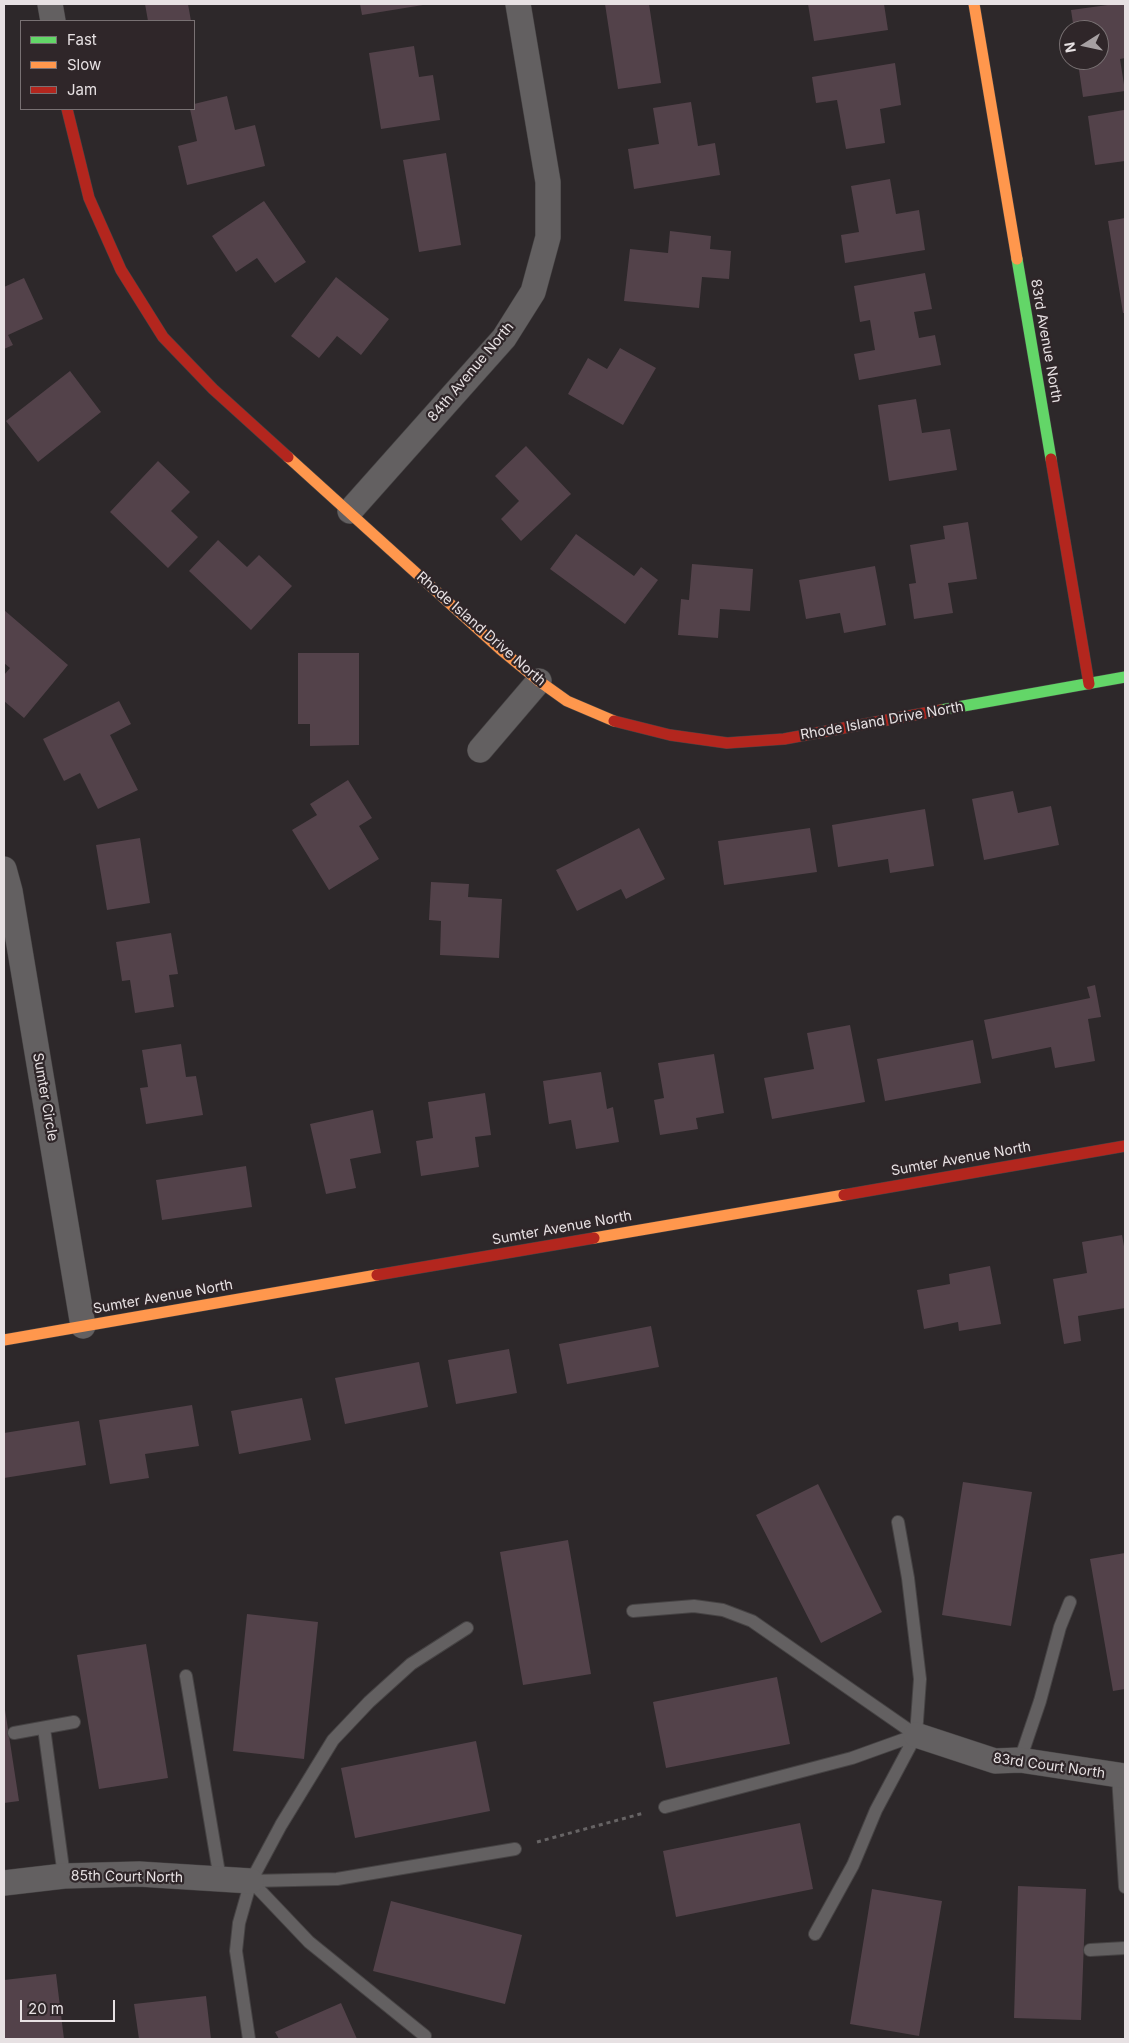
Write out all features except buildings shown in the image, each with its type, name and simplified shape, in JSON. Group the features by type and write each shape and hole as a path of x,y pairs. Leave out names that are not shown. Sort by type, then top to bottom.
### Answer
{"street":[{"path":"50,4 53,20"},
{"name":"84th Avenue North","path":"350,511 504,338 532,292 548,237 548,182 518,4"},
{"name":"83rd Avenue North","path":"974,4 1089,684"},
{"name":"Rhode Island Drive North","path":"67,110 89,198 121,270 163,337 213,389 539,681 566,701 616,722 670,735 727,743 784,739 1125,677"},
{"path":"480,750 539,681"},
{"name":"Sumter Circle","path":"4,869 10,891 83,1326"},
{"name":"Sumter Avenue North","path":"4,1340 1125,1146"},
{"name":"83rd Court North","path":"916,1735 995,1760 1020,1760 1122,1776"},
{"name":"85th Court North","path":"4,1883 64,1876 139,1874 251,1881"}],"lane":[{"path":"815,1934 854,1865 876,1810 916,1735 920,1678 908,1578 898,1522"},
{"path":"1020,1760 1040,1702 1060,1627 1070,1602"},
{"path":"633,1611 694,1606 723,1610 752,1621 916,1735"},
{"path":"249,2039 236,1951 239,1923 251,1881 281,1826 333,1740 369,1702 411,1664 467,1628"},
{"path":"186,1676 220,1879"},
{"path":"14,1733 74,1722"},
{"path":"44,1728 64,1876"},
{"path":"665,1807 852,1758 916,1735"},
{"path":"1122,1776 1125,1887"},
{"path":"251,1881 337,1879 515,1849"},
{"path":"251,1881 309,1942 425,2036"},
{"path":"1090,1950 1125,1948"}],"path":[{"path":"515,1849 665,1807"}],"traffic: fast":[{"path":"1017,259 1051,459"},
{"path":"941,710 1125,677"}],"traffic: slow":[{"path":"974,4 1017,259"},
{"path":"288,457 500,649 539,681 567,701 614,721"},
{"path":"594,1238 844,1195"},
{"path":"4,1340 377,1275"}],"traffic: jam":[{"path":"67,110 89,198 121,270 163,337 213,389 288,457"},
{"path":"1051,459 1089,684"},
{"path":"614,721 670,735 727,743 784,739 941,710"},
{"path":"844,1195 1125,1146"},
{"path":"377,1275 594,1238"}]}
